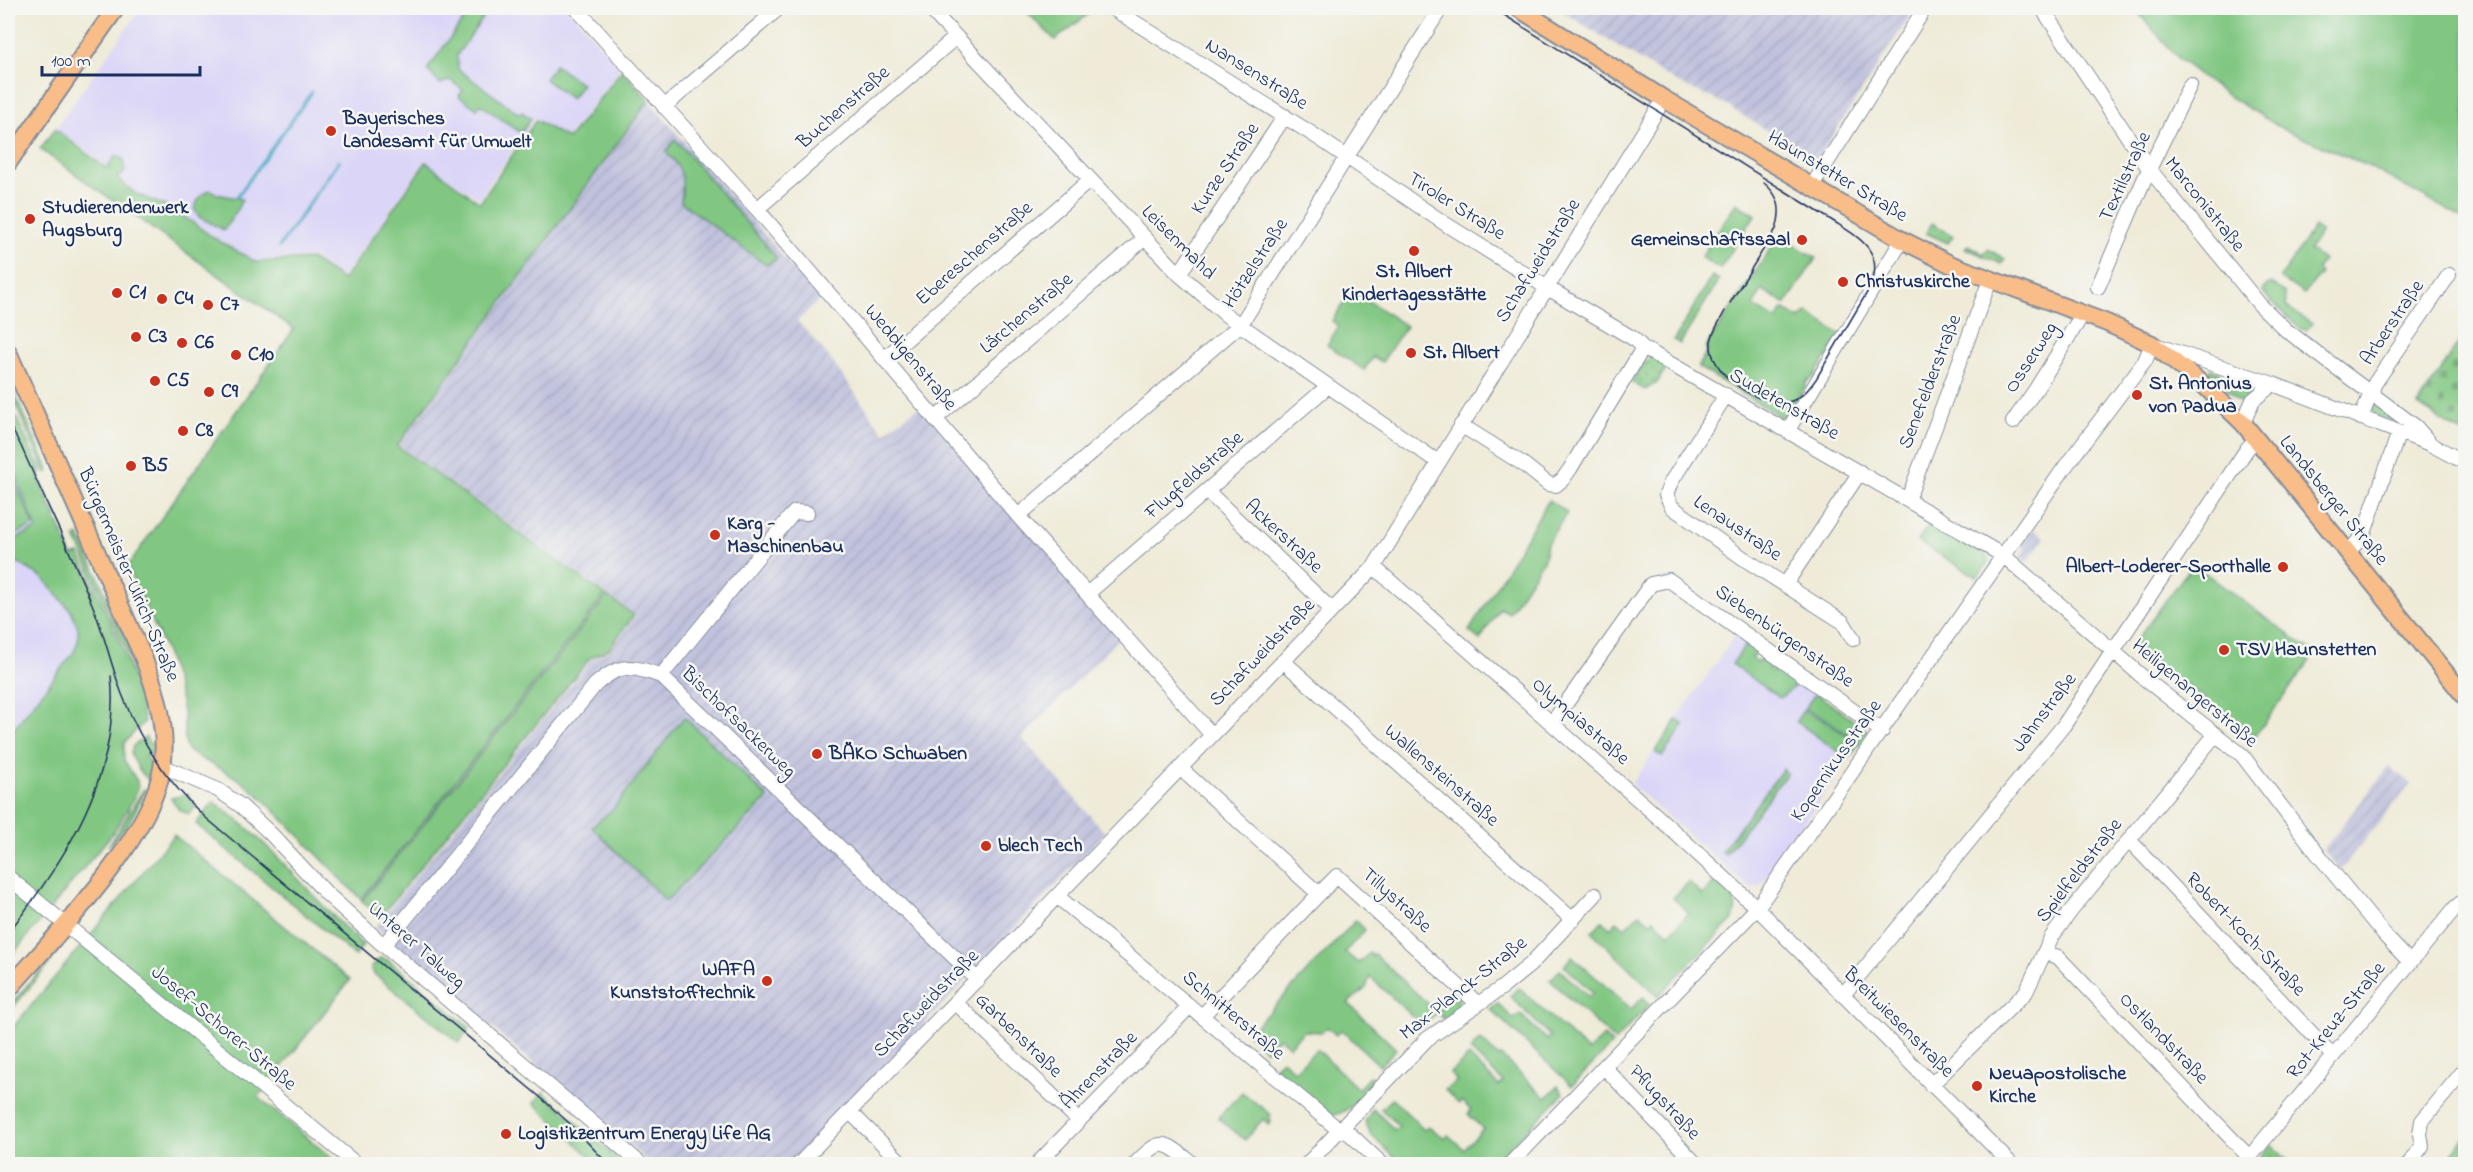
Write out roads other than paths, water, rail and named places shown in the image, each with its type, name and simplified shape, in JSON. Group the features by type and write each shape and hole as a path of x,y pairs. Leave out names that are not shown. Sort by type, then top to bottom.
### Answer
{"main road":[{"path":"8,163 116,8"},
{"name":"Haunstetter Straße","path":"1518,8 1664,99 1902,240 1950,264 2152,344"},
{"name":"Landsberger Straße","path":"2152,344 2199,381 2243,423 2466,698"},
{"name":"Bürgermeister-Ulrich-Straße","path":"8,352 156,690 164,741 162,766 155,793 135,833 65,924 8,990"}],"street":[{"path":"580,12 596,8"},
{"path":"663,107 779,8"},
{"name":"Leisenmahd","path":"928,8 1179,274 1226,315 1438,462"},
{"name":"Nansenstraße","path":"1112,8 1285,116 1347,158"},
{"name":"Hötzelstraße","path":"1018,516 1241,324 1441,8"},
{"path":"1812,186 1925,8"},
{"name":"Marconistraße","path":"2042,8 2150,170 2272,318 2416,427 2430,444"},
{"name":"Weddigenstraße","path":"580,12 757,209 1018,516 1212,735"},
{"name":"Buchenstraße","path":"757,209 956,38"},
{"name":"Textilstraße","path":"2097,287 2144,180 2190,85"},
{"name":"Schafweidstraße","path":"799,1164 1374,567 1664,99"},
{"name":"Kurze Straße","path":"1179,274 1285,116"},
{"name":"Tiroler Straße","path":"1347,158 1389,188 1546,287"},
{"name":"Ebereschenstraße","path":"885,358 1090,180"},
{"name":"Lärchenstraße","path":"935,419 1144,238"},
{"path":"1788,430 1902,240"},
{"name":"Arberstraße","path":"2372,394 2375,383 2449,274"},
{"name":"Senefelderstraße","path":"1908,499 1990,280"},
{"name":"Sudetenstraße","path":"1546,287 1634,339 1643,348 2004,556"},
{"name":"Osserweg","path":"2013,422 2082,315"},
{"path":"2152,344 2273,384 2430,444 2466,463"},
{"name":"Kopernikusstraße","path":"1510,1164 1757,908 2065,467 2145,361 2152,344"},
{"path":"1461,425 1523,464 1548,484 1556,485 1567,474 1643,348"},
{"path":"2243,423 2253,400 2273,384"},
{"name":"Flugfeldstraße","path":"1087,594 1327,387"},
{"path":"2361,418 2372,394"},
{"name":"Lenaustraße","path":"1726,395 1671,482 1666,495 1672,507 1843,622 1853,639"},
{"path":"2348,552 2363,536 2399,432"},
{"name":"Jahnstraße","path":"1843,995 2064,725 2247,448 2256,439"},
{"path":"1785,585 1860,472"},
{"name":"Ackerstraße","path":"1207,491 1332,610"},
{"path":"660,676 790,517 795,512 807,513"},
{"name":"Heiligenangerstraße","path":"2004,556 2113,652 2246,760 2386,937 2410,962"},
{"name":"Olympiastraße","path":"1374,567 1552,723 1757,908"},
{"name":"Siebenbürgenstraße","path":"1552,723 1645,592 1652,584 1669,580 1882,731"},
{"name":"Wallensteinstraße","path":"1283,662 1574,920"},
{"name":"Bischofsackerweg","path":"384,945 595,685 617,669 638,667 660,676 978,980"},
{"name":"Spielfeldstraße","path":"1931,1085 2026,992 2051,938 2070,912 2215,735"},
{"name":"Unterer Talweg","path":"162,766 210,786 241,806 271,834 327,894 640,1164"},
{"path":"1180,768 1319,894 1202,1016"},
{"name":"Robert-Koch-Straße","path":"2129,840 2333,1056"},
{"name":"Tillystraße","path":"1319,894 1338,876 1478,1004"},
{"name":"Josef-Schorer-Straße","path":"8,877 356,1164"},
{"name":"Max-Planck-Straße","path":"1307,1164 1427,1039 1530,965 1595,895"},
{"name":"Schnitterstraße","path":"1058,897 1326,1119 1350,1134 1382,1164"},
{"name":"Rot-Kreuz-Straße","path":"2247,1161 2410,962 2463,903"},
{"name":"Breitwiesenstraße","path":"1757,908 2011,1164"},
{"name":"Ostlandstraße","path":"2045,952 2058,957 2247,1161"},
{"name":"Garbenstraße","path":"956,1003 1079,1121"},
{"name":"Ährenstraße","path":"1037,1164 1190,1006"},
{"name":"Pflugstraße","path":"1604,1067 1696,1164"},
{"path":"2409,1164 2422,1146 2420,1134 2422,1121 2466,1068"},
{"path":"850,1112 903,1164"},
{"path":"1135,1164 1152,1147 1161,1144 1169,1146 1192,1164"}],"waterway":[{"path":"237,197 312,92"},
{"path":"279,247 339,161"}],"tram line":[{"path":"1493,8 1845,229 1861,240 1872,254 1875,273 1872,284 1816,379 1804,393 1793,401 1763,400 1750,394 1737,386 1717,365 1712,353 1711,341 1725,311"},
{"path":"1730,303 1776,229 1779,216 1778,204 1773,193 1764,183"},
{"path":"8,422 92,604 129,712 157,761 180,791 206,818 540,1097 568,1122 608,1164"},
{"path":"8,933 50,875 85,814 98,781 107,747 112,712 111,676"}],"place":[{"name":"Bayerisches Landesamt für Umwelt","path":"331,131"},
{"name":"Studierendenwerk Augsburg","path":"30,219"},
{"name":"Gemeinschaftssaal","path":"1802,240"},
{"name":"St. Albert Kindertagesstätte","path":"1414,251"},
{"name":"Christuskirche","path":"1843,282"},
{"name":"C1","path":"117,293"},
{"name":"C4","path":"162,299"},
{"name":"C7","path":"208,305"},
{"name":"C3","path":"136,337"},
{"name":"C6","path":"182,343"},
{"name":"St. Albert","path":"1411,353"},
{"name":"C10","path":"236,355"},
{"name":"C5","path":"155,381"},
{"name":"C9","path":"209,392"},
{"name":"St. Antonius von Padua","path":"2137,395"},
{"name":"C8","path":"183,431"},
{"name":"B5","path":"131,466"},
{"name":"Karg - Maschinenbau","path":"715,535"},
{"name":"Albert-Loderer-Sporthalle","path":"2283,567"},
{"name":"TSV Haunstetten","path":"2224,650"},
{"name":"BÄKO Schwaben","path":"817,754"},
{"name":"blech Tech","path":"986,846"},
{"name":"WAFA Kunststofftechnik","path":"767,981"},
{"name":"Neuapostolische Kirche","path":"1977,1086"},
{"name":"Logistikzentrum Energy Life AG","path":"506,1134"}]}
